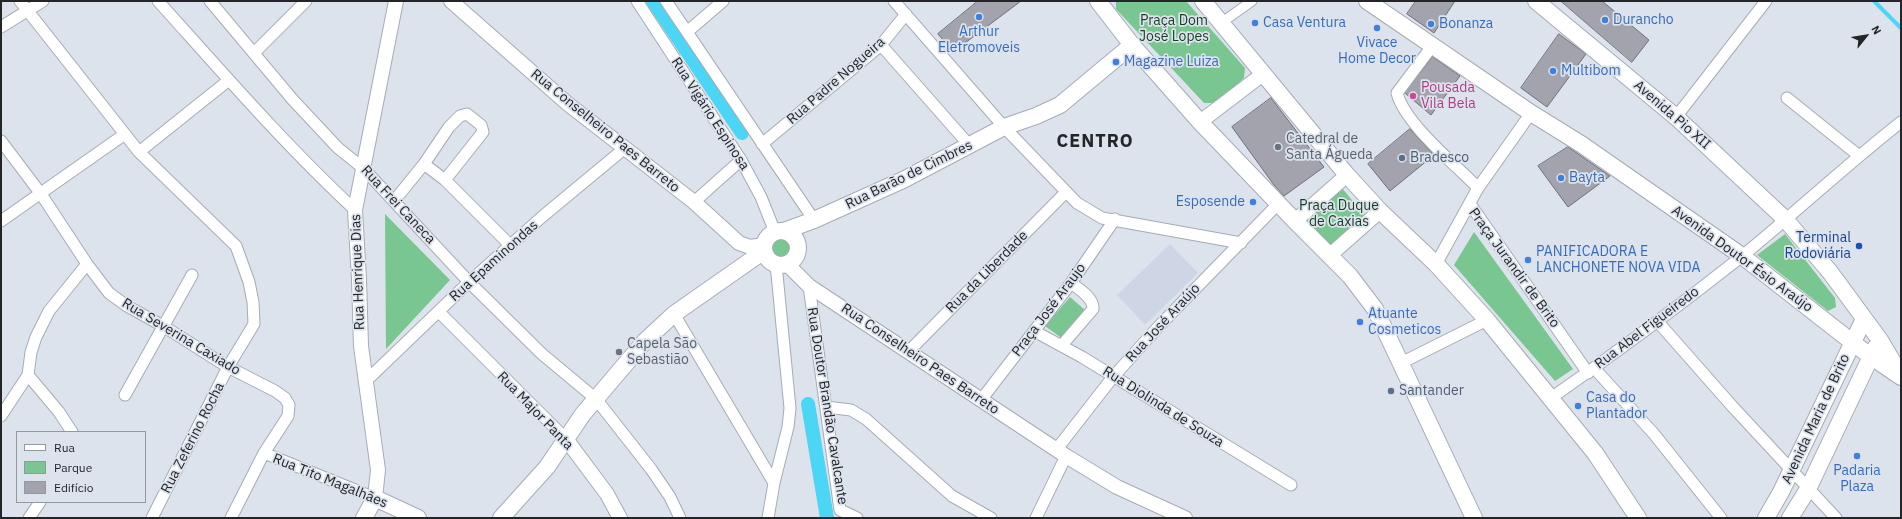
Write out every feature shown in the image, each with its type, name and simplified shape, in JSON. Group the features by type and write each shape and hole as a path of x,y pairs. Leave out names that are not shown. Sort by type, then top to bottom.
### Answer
{"main road":[{"path":"1098,1 1132,45 1200,122 1278,204 1350,276 1375,309 1474,518"},
{"path":"1203,1 1263,74 1292,106 1347,175 1380,211 1436,264 1487,320 1596,453 1638,518"},
{"name":"Avenida Doutor Ésio Araújo","path":"1367,1 1531,113 1581,144 1742,256 1852,343 1901,376"},
{"name":"Avenida Pio XII","path":"1536,1 1676,117 1785,219"},
{"name":"Rua Barão de Cimbres","path":"779,231 814,220 904,180 1004,127 1036,116 1060,105 1132,45"},
{"name":"Avenida Doutor Ésio Araújo","path":"1785,219 1830,272 1880,340 1901,376"},
{"path":"798,245 792,235 779,231 766,239 764,248 770,261 782,264 796,256 798,245 814,220"},
{"path":"501,518 547,467 583,414 645,341 674,314 764,248"},
{"name":"Avenida Maria de Brito","path":"1766,518 1792,471 1864,319"},
{"name":"Avenida Maria de Brito","path":"1790,518 1808,489 1870,356 1880,340"},
{"name":"Rua Henrique Dias","path":"364,518 375,498"},
{"name":"Rua Tito Magalhães","path":"375,498 418,518"}],"street":[{"path":"20,1 29,10 139,152 228,80"},
{"path":"1,27 43,1"},
{"path":"158,1 228,80 328,185 355,210"},
{"name":"Rua Frei Caneca","path":"210,1 293,100 338,148 363,168 469,282 542,354 596,399"},
{"path":"254,53 306,1"},
{"name":"Rua Henrique Dias","path":"375,498 378,470 367,380 361,346 360,279 355,210 396,1"},
{"name":"Rua Conselheiro Paes Barreto","path":"451,1 568,104 694,202 739,243 750,247 764,248"},
{"name":"Rua Vigário Espinosa","path":"637,1 741,160 779,231"},
{"name":"Rua Vigário Espinosa","path":"666,1 814,220"},
{"path":"687,32 723,1"},
{"path":"894,1 1004,127 1066,192 1089,212 1102,218 1115,219 1241,243"},
{"path":"904,1 906,14"},
{"path":"1222,23 1252,1"},
{"path":"1676,117 1766,1"},
{"name":"Rua Padre Nogueira","path":"762,144 881,45 906,14"},
{"path":"881,45 970,146"},
{"path":"1432,45 1397,93 1403,110 1412,122 1478,188"},
{"path":"1200,122 1263,74"},
{"path":"1787,98 1858,155"},
{"path":"1470,204 1478,188 1531,113"},
{"path":"394,201 424,164 456,119 463,114 472,117 481,125 483,132 445,180"},
{"name":"Rua Abel Figueiredo","path":"1551,398 1658,322 1742,256 1858,155 1901,122"},
{"path":"1,221 125,134"},
{"name":"Rua Severina Caxiado","path":"1,141 41,194 87,264 109,293 127,306 228,367 275,391 285,398 289,405 288,416 264,454"},
{"name":"Rua Epaminondas","path":"367,380 469,282 510,245 625,148"},
{"name":"Rua Zeferino Rocha","path":"139,152 236,246 249,282 253,302 254,324 228,367 152,518"},
{"path":"694,202 741,160"},
{"path":"424,164 445,180 510,245"},
{"path":"1295,221 1347,175"},
{"name":"Rua da Liberdade","path":"908,352 1066,192"},
{"name":"Rua José Araújo","path":"1036,518 1061,453 1113,377 1159,326 1278,204"},
{"name":"Praça Jurandir de Brito","path":"1436,264 1470,204 1591,370 1654,434 1720,518"},
{"path":"1329,256 1380,211"},
{"name":"Praça José Araujo","path":"981,400 1071,283 1115,219"},
{"path":"1,416 28,376 31,352 36,337 49,311 87,264"},
{"path":"768,518 774,483 788,427 790,408 782,264"},
{"name":"Rua Conselheiro Paes Barreto","path":"782,264 809,286 1061,453 1117,487 1185,518"},
{"path":"124,395 192,275"},
{"path":"1062,346 1093,309 1094,304 1071,283"},
{"name":"Rua Doutor Brandão Cavalcante","path":"809,286 841,514 857,518"},
{"name":"Rua Major Panta","path":"439,312 566,440 607,494 620,518"},
{"path":"674,314 774,483"},
{"path":"1401,364 1487,320"},
{"path":"1658,322 1808,489 1836,518"},
{"name":"Rua Diolinda de Souza","path":"1034,331 1062,346 1291,485"},
{"path":"28,376 59,412 71,431"},
{"path":"596,399 651,469 670,497 680,518"},
{"path":"826,406 851,410 866,419 952,496 991,518"},
{"path":"231,518 264,454"},
{"name":"Rua Tito Magalhães","path":"264,454 375,498"},
{"path":"29,518 39,503"}],"shaded area":[{"path":"1170,244 1198,273 1145,325 1117,295"}],"green space":[{"name":"Praça Dom José Lopes","path":"1116,1 1186,1 1245,68 1244,78 1216,103 1204,103 1116,9"},
{"name":"Praça Duque de Caxias","path":"1342,188 1364,215 1331,245 1305,221"},
{"path":"385,214 450,280 386,349"},
{"path":"1474,232 1573,369 1555,381 1454,265"},
{"path":"1785,234 1835,298 1836,307 1828,311 1757,255"},
{"path":"782,235 789,241 791,249 784,257 774,259 768,251 771,239"},
{"path":"1070,297 1085,310 1063,339 1045,326"}],"building":[{"name":"Arthur Eletromoveis","path":"978,1 1021,1 953,52 938,34"},
{"name":"Bonanza","path":"1416,1 1455,1 1434,33 1407,14"},
{"name":"Durancho","path":"1561,1 1602,1 1649,40 1632,62"},
{"name":"Multibom","path":"1559,34 1586,54 1547,107 1521,88"},
{"path":"1433,57 1460,76 1431,115 1405,93"},
{"name":"Catedral de Santa Águeda","path":"1271,98 1324,167 1284,196 1274,185 1232,127"},
{"name":"Bradesco","path":"1410,129 1434,155 1390,191 1368,164"},
{"path":"1568,147 1610,176 1568,207 1538,166"}],"waterway":[{"path":"653,1 742,133"},
{"path":"1874,1 1901,28"},
{"path":"808,404 827,518"}],"place":[{"name":"Arthur Eletromoveis","path":"979,17"},
{"name":"Durancho","path":"1605,20"},
{"name":"Casa Ventura","path":"1255,23"},
{"name":"Bonanza","path":"1431,24"},
{"name":"Vivace Home Decor","path":"1377,28"},
{"name":"Magazine Luiza","path":"1116,62"},
{"name":"Multibom","path":"1553,71"},
{"name":"Pousada Vila Bela","path":"1413,96"},
{"name":"Catedral de Santa Águeda","path":"1278,147"},
{"name":"Bradesco","path":"1402,158"},
{"name":"Bayta","path":"1561,178"},
{"name":"Esposende","path":"1253,202"},
{"name":"Terminal Rodoviária","path":"1859,246"},
{"name":"PANIFICADORA E LANCHONETE NOVA VIDA","path":"1528,260"},
{"name":"Atuante Cosmeticos","path":"1360,322"},
{"name":"Capela São Sebastião","path":"619,352"},
{"name":"Santander","path":"1391,391"},
{"name":"Casa do Plantador","path":"1578,406"},
{"name":"Padaria Plaza","path":"1857,456"}],"district":[{"name":"CENTRO","path":"1095,142"}]}
